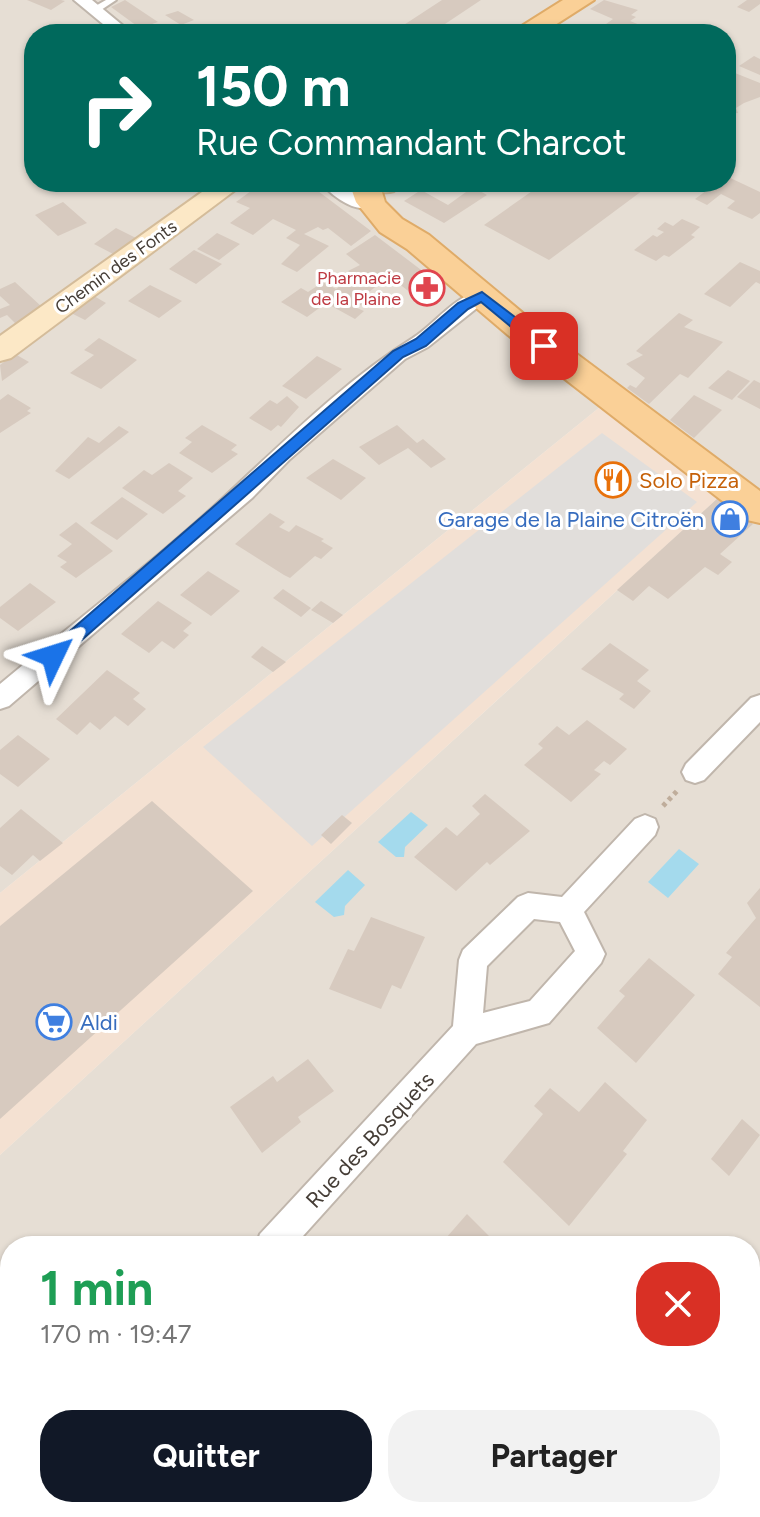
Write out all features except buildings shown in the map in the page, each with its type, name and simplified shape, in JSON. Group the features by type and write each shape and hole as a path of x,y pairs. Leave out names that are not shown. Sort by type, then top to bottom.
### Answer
{"main road":[{"path":"539,24 581,0"},
{"path":"379,192 400,234 418,242 482,296 756,502"}],"street":[{"path":"88,5 112,24"},
{"name":"Chemin des Fonts","path":"0,351 219,192"},
{"path":"342,192 356,202 370,192"},
{"path":"0,699 244,492 281,454 398,354 421,342 463,306 482,296"},
{"path":"695,772 760,705"},
{"path":"568,910 645,827"},
{"path":"528,906 568,910 591,954 539,1013 467,1032 473,960 528,906"},
{"name":"Rue des Bosquets","path":"281,1236 467,1032"}],"lane":[{"path":"88,5 112,0"}],"path":[{"path":"645,827 695,772"}],"shaded area":[{"path":"0,0 760,0 760,1236 0,1236 0,1155 717,499 600,407 0,893"},
{"path":"600,407 718,498 0,1155 0,893"},
{"path":"602,433 697,502 312,846 203,747"}],"water":[{"path":"411,812 428,825 405,847 404,857 396,857 378,842"},
{"path":"679,849 699,864 668,898 648,882"},
{"path":"348,870 365,885 345,906 344,915 334,917 315,902"}],"place":[{"name":"Pharmacie de la Plaine","path":"427,288"},
{"name":"Solo Pizza","path":"613,480"},
{"name":"Garage de la Plaine Citroën","path":"730,519"},
{"name":"Aldi","path":"54,1022"}],"route":[{"path":"53,656 244,492 281,454 398,354 421,342 463,306 482,296 544,346"}]}
